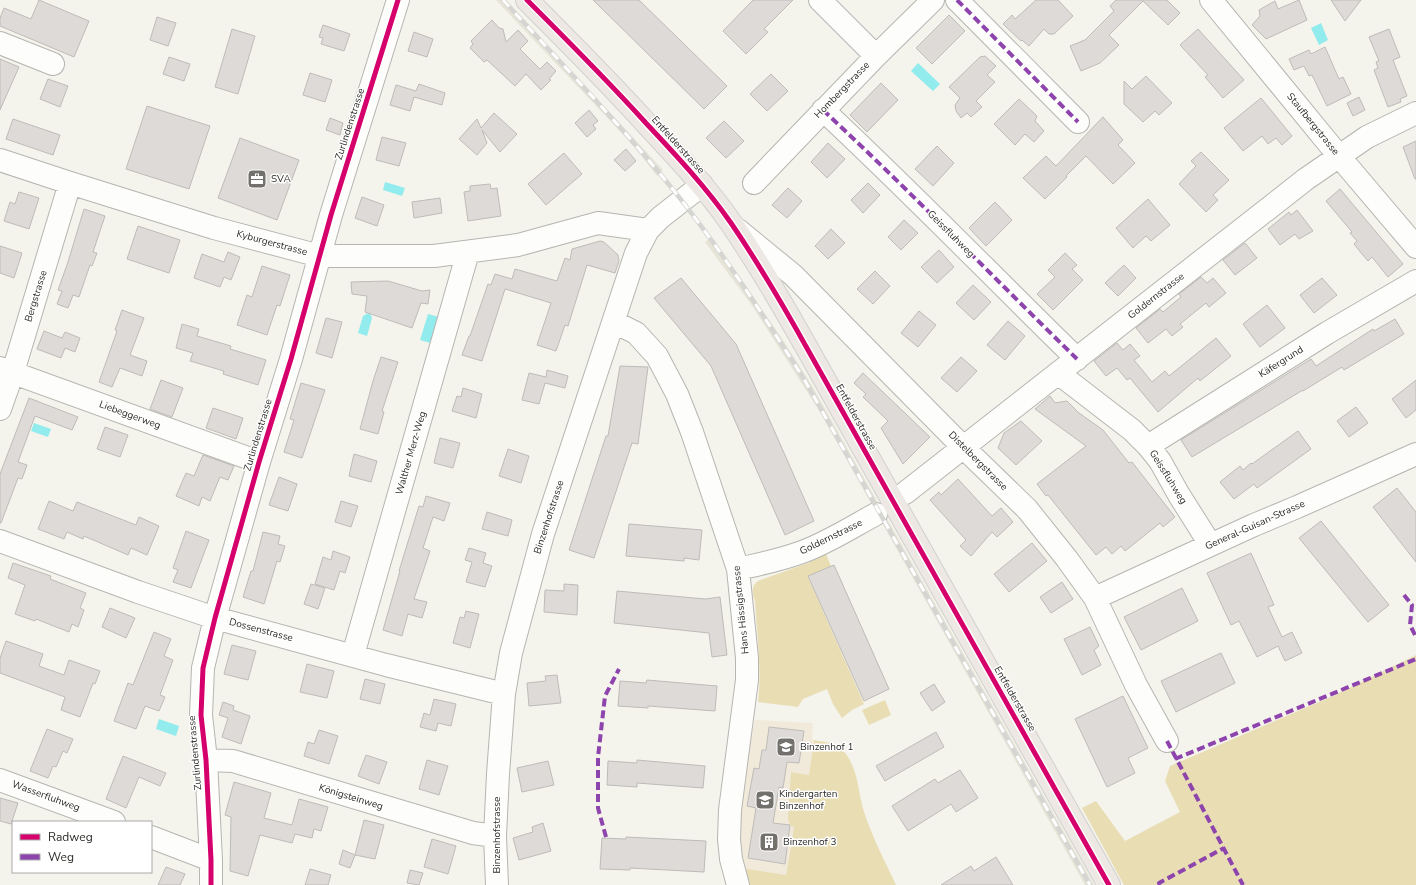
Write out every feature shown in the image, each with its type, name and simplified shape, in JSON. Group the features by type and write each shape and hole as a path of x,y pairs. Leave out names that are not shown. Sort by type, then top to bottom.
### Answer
{"main road":[{"name":"Entfelderstrasse","path":"527,0 631,107 702,186 732,225 797,331 1109,885"}],"street":[{"name":"Zurlindenstrasse","path":"211,885 206,760 201,715 203,668 215,618 259,462 291,359 331,215 398,0"},
{"path":"820,0 876,56"},
{"name":"Hombergstrasse","path":"754,183 823,110 933,0"},
{"path":"957,0 1078,122"},
{"name":"Staufbergstrasse","path":"1211,0 1338,155 1416,247"},
{"path":"0,43 53,64"},
{"name":"Geissfluhweg","path":"823,110 910,193 1077,359"},
{"name":"Goldernstrasse","path":"906,493 1338,155 1367,137 1416,114"},
{"name":"Kyburgerstrasse","path":"0,160 214,228 320,256 434,256 468,252 518,245 598,223 648,230"},
{"name":"Bergstrasse","path":"0,409 6,370 70,183"},
{"name":"Binzenhofstrasse","path":"497,885 495,836 504,694 511,653 543,534 636,253 648,230 661,217 702,186"},
{"name":"Distelbergstrasse","path":"732,225 793,275 964,448 1027,509 1067,559 1095,598 1136,684 1167,741"},
{"name":"Walther Merz-Weg","path":"353,655 468,252"},
{"name":"Käfergrund","path":"1148,446 1327,333 1416,281"},
{"name":"Hans Hässigstrasse","path":"614,322 636,333 657,356 677,394 692,432 738,568 747,658 747,680 730,810 729,839 731,859 738,885"},
{"name":"Liebeggerweg","path":"6,370 259,462"},
{"name":"Geissfluhweg","path":"1058,374 1132,430 1148,446 1160,461 1179,495 1210,544"},
{"name":"General-Guisan-Strasse","path":"1095,598 1210,544 1416,454"},
{"name":"Goldernstrasse","path":"738,568 764,564 802,552 876,514"},
{"name":"Dossenstrasse","path":"0,541 138,592 215,618 386,665 504,694"},
{"name":"Königsteinweg","path":"206,760 233,761 473,833 495,836"},
{"name":"Wasserfluhweg","path":"0,780 111,821"},
{"path":"152,836 211,860"}],"shaded area":[{"path":"496,0 506,0 663,170 657,176 634,146"},
{"path":"712,237 781,337 811,384 1094,885 1085,885 820,412 753,307 705,242"},
{"path":"826,554 831,566 808,577 864,704 852,710 842,718 833,704 827,689 803,699 798,707 758,702 759,665 753,587 758,581 808,563"},
{"path":"1416,655 1416,885 1124,885 1082,808 1096,801 1125,841 1180,812 1165,781 1170,766 1333,696"},
{"path":"885,700 891,715 869,725 862,710"},
{"name":"Kindergarten Binzenhof","path":"755,720 813,723 812,739 814,740 809,775 791,772 794,827 786,875 741,868 737,831 743,780"},
{"path":"814,740 838,745 851,762 867,821 896,885 745,885 741,868 786,875 794,827 790,825 788,819 791,772 809,775"}],"water":[{"path":"1321,23 1328,40 1319,45 1311,28"},
{"path":"918,63 940,84 933,91 911,71"},
{"path":"385,182 405,188 402,196 383,190"},
{"path":"368,313 372,318 367,336 358,333 363,316"},
{"path":"428,314 439,317 430,343 420,340"},
{"path":"34,423 51,429 48,437 31,431"},
{"path":"159,719 179,726 176,736 156,729"}],"building":[{"path":"39,0 89,21 74,57 0,26 0,18 4,8 31,19"},
{"path":"593,0 639,0 727,86 704,109"},
{"path":"753,0 793,0 764,29 768,32 746,54 723,31"},
{"path":"1036,0 1058,0 1073,16 1054,34 1049,34 1044,29 1029,46 1022,40 1021,41 1003,24 1012,15 1015,19"},
{"path":"1116,0 1167,0 1180,13 1168,25 1143,1 1109,35 1119,45 1100,63 1081,71 1070,46 1085,40 1114,11 1110,6"},
{"path":"1299,0 1307,20 1266,39 1252,25 1260,16 1259,10 1275,1 1278,9"},
{"path":"1331,0 1361,0 1345,21"},
{"path":"949,15 965,31 932,64 916,48"},
{"path":"157,17 176,23 168,46 150,40"},
{"path":"492,20 499,28 503,29 506,42 518,30 528,41 520,49 540,69 547,62 556,71 549,79 551,80 541,90 526,74 515,86 487,60 484,62 470,48 473,44 471,41"},
{"path":"323,25 350,34 344,51 321,44 323,38 319,37"},
{"path":"232,29 255,36 238,94 215,87"},
{"path":"1198,29 1244,80 1223,98 1205,77 1208,75 1180,45"},
{"path":"1389,29 1400,57 1393,60 1407,96 1400,99 1401,102 1388,107 1374,70 1378,68 1376,62 1379,61 1369,37"},
{"path":"414,32 433,39 427,57 408,51"},
{"path":"1325,47 1339,79 1343,77 1351,94 1327,106 1312,75 1309,76 1304,66 1294,70 1289,59 1309,50 1311,54"},
{"path":"985,56 996,66 987,75 995,82 976,101 982,107 971,117 967,113 961,118 956,111 955,105 960,98 949,87 980,57"},
{"path":"169,57 190,64 184,81 163,74"},
{"path":"0,59 19,67 0,110"},
{"path":"310,73 332,80 325,102 303,95"},
{"path":"771,74 788,91 767,111 750,94"},
{"path":"1146,76 1172,103 1159,115 1155,111 1143,122 1124,104 1124,81 1132,89"},
{"path":"48,79 68,86 60,107 40,99"},
{"path":"881,83 898,100 867,132 850,115"},
{"path":"419,84 445,93 442,105 414,97 410,111 390,105 396,85 416,91"},
{"path":"1359,97 1365,110 1353,116 1347,103"},
{"path":"1261,98 1292,136 1282,145 1276,138 1268,144 1262,136 1243,151 1224,128"},
{"path":"1019,99 1037,116 1035,121 1044,131 1034,142 1025,134 1015,145 994,124"},
{"path":"147,106 210,126 189,189 126,169"},
{"path":"589,110 598,121 593,125 596,129 587,137 575,123"},
{"path":"494,113 517,134 500,152 482,130 487,143 477,155 459,139 477,119 481,128"},
{"path":"1103,117 1123,140 1118,145 1135,163 1113,184 1086,156 1045,199 1023,178 1046,156 1056,166"},
{"path":"330,118 343,123 340,135 326,130"},
{"path":"13,119 60,135 53,155 6,139"},
{"path":"724,121 744,141 726,158 706,138"},
{"path":"382,137 406,143 399,166 376,160"},
{"path":"240,138 299,160 277,220 218,198"},
{"path":"1416,141 1416,179 1415,179 1403,147"},
{"path":"828,143 845,159 827,178 811,162"},
{"path":"937,146 954,163 933,186 915,169"},
{"path":"626,149 636,161 625,171 614,160"},
{"path":"1201,152 1229,180 1213,195 1218,200 1206,212 1179,184 1196,166 1191,161"},
{"path":"564,153 582,174 546,205 528,184"},
{"path":"868,183 880,195 863,213 851,200"},
{"path":"490,184 491,189 497,188 501,216 468,221 464,192 470,191 470,186"},
{"path":"788,188 802,201 787,218 772,205"},
{"path":"1340,189 1403,264 1388,277 1372,257 1368,261 1362,254 1354,244 1357,241 1350,233 1352,232 1326,201"},
{"path":"19,192 39,198 29,229 4,221 10,202 15,204"},
{"path":"362,197 384,205 377,226 355,218"},
{"path":"440,198 442,213 414,218 412,202"},
{"path":"1148,199 1170,225 1151,241 1146,236 1133,248 1116,228"},
{"path":"995,202 1012,220 986,246 969,228"},
{"path":"84,209 105,216 93,252 97,253 92,266 90,265 79,297 73,295 68,308 57,304 62,291 58,290"},
{"path":"1297,210 1313,231 1299,239 1295,234 1280,245 1268,229 1289,212 1291,215"},
{"path":"904,220 918,233 901,250 888,237"},
{"path":"138,226 180,240 169,273 127,259"},
{"path":"831,229 845,243 828,259 815,246"},
{"path":"600,241 604,242 618,255 619,261 615,273 587,265 568,326 565,325 556,351 537,345 551,303 505,289 482,361 462,355 488,284 491,285 495,274 512,279 515,269 557,281 565,258 570,260 572,249"},
{"path":"1245,243 1257,258 1235,275 1223,260"},
{"path":"0,246 22,253 14,278 0,273"},
{"path":"939,250 954,267 937,283 921,267"},
{"path":"228,252 240,257 231,280 224,277 220,287 194,278 202,254 224,262"},
{"path":"1065,253 1077,265 1072,269 1083,280 1053,310 1037,294 1055,277 1048,270"},
{"path":"1124,265 1136,278 1118,296 1105,283"},
{"path":"262,266 290,275 280,306 277,305 267,335 237,325 247,295 252,297"},
{"path":"875,271 890,286 873,304 857,289"},
{"path":"1201,277 1207,283 1213,278 1226,293 1209,307 1206,303 1180,324 1183,327 1172,336 1166,329 1148,343 1136,328 1160,309 1163,312 1181,297 1179,294"},
{"path":"681,278 736,344 814,521 785,535 711,366 654,298"},
{"path":"1322,278 1337,295 1314,313 1300,295"},
{"path":"388,281 422,291 430,290 428,304 421,303 412,328 365,312 367,296 352,294 351,282"},
{"path":"973,285 991,302 974,320 956,303"},
{"path":"1267,305 1285,328 1260,347 1243,324"},
{"path":"122,310 144,318 130,355 147,361 142,376 120,368 112,387 99,382 117,331 115,330"},
{"path":"919,311 936,325 918,347 901,333"},
{"path":"326,318 342,322 332,358 316,353"},
{"path":"1395,319 1404,334 1344,370 1342,367 1192,457 1181,440 1311,359 1316,366 1373,329 1374,331"},
{"path":"1008,321 1025,336 1005,360 987,345"},
{"path":"182,324 199,329 197,336 231,346 230,349 266,360 258,385 223,374 224,371 190,361 193,353 176,348"},
{"path":"44,331 62,338 65,332 80,338 75,352 65,348 61,358 37,349"},
{"path":"1216,338 1231,356 1200,381 1198,378 1158,412 1130,378 1127,380 1117,368 1106,376 1094,361 1117,343 1123,350 1130,344 1140,356 1134,360 1152,382 1165,371 1169,376"},
{"path":"381,357 398,362 382,411 384,412 378,434 360,429"},
{"path":"961,357 977,371 957,392 941,378"},
{"path":"620,366 648,367 638,444 632,443 594,558 569,550 606,436 608,436"},
{"path":"547,370 568,376 565,388 545,383 539,404 522,400 529,373 546,377"},
{"path":"863,373 930,437 903,464 881,428 888,421 863,397 866,394 854,383"},
{"path":"161,380 183,388 172,417 150,409"},
{"path":"1416,380 1416,410 1406,418 1392,399"},
{"path":"301,383 325,390 302,458 284,452 294,420 290,419"},
{"path":"463,388 482,394 476,418 452,411 457,396 461,397"},
{"path":"1050,396 1055,403 1067,401 1079,413 1103,430 1129,463 1132,462 1175,517 1163,527 1160,523 1125,551 1121,546 1112,554 1106,547 1096,555 1048,495 1046,496 1037,484 1086,446 1035,409"},
{"path":"29,398 78,417 72,430 35,416 18,462 27,465 22,479 18,478 0,523 0,474"},
{"path":"1356,407 1368,423 1349,437 1337,421"},
{"path":"213,408 243,418 236,439 206,428"},
{"path":"1021,421 1042,441 1016,465 998,448 1004,433"},
{"path":"105,427 128,435 120,457 97,449"},
{"path":"1298,431 1311,449 1257,488 1254,484 1234,499 1220,482 1240,466 1243,470"},
{"path":"440,438 460,443 453,468 434,463"},
{"path":"508,449 529,456 521,483 499,476"},
{"path":"354,454 377,461 371,482 349,476"},
{"path":"203,455 234,466 228,480 220,477 210,501 202,497 199,506 176,496 186,473 194,476"},
{"path":"279,477 297,484 288,511 269,505"},
{"path":"958,479 992,516 1001,508 1013,522 997,537 992,532 971,556 960,546 966,540 930,500 939,492 941,495"},
{"path":"1397,488 1416,512 1416,562 1373,507"},
{"path":"426,496 450,503 444,521 433,517 423,548 430,551 414,599 427,602 422,618 408,614 402,636 383,630 419,506 423,507"},
{"path":"49,501 73,511 77,502 136,525 139,517 159,526 147,555 131,548 128,555 84,536 83,539 67,532 64,539 38,529"},
{"path":"341,501 358,506 351,527 335,522"},
{"path":"487,512 512,520 508,536 482,529"},
{"path":"1321,521 1389,605 1368,622 1299,538"},
{"path":"629,524 702,530 699,560 684,558 684,561 626,556"},
{"path":"186,531 209,540 191,588 173,582 178,570 173,568"},
{"path":"263,532 280,536 278,544 285,546 280,562 277,561 264,604 243,597 251,571 253,571"},
{"path":"1032,543 1047,561 1009,592 994,574"},
{"path":"469,548 486,553 483,563 492,566 485,587 466,582 472,562 465,560"},
{"path":"333,551 350,557 345,573 340,571 334,590 315,584 323,557 331,560"},
{"path":"1251,553 1274,605 1268,607 1282,637 1292,632 1302,653 1285,661 1278,646 1257,657 1239,621 1231,625 1207,573"},
{"path":"13,563 51,576 50,579 86,593 80,608 84,610 78,627 72,624 69,632 36,619 35,621 15,614 25,585 8,578"},
{"path":"834,565 889,689 864,701 808,576"},
{"path":"1062,582 1073,599 1051,613 1040,597"},
{"path":"311,584 325,588 318,609 304,604"},
{"path":"564,584 578,585 577,615 544,612 545,590 564,591"},
{"path":"1182,588 1198,621 1141,650 1124,617"},
{"path":"617,591 705,599 720,597 727,655 712,657 709,633 614,623"},
{"path":"110,608 135,618 126,638 102,627"},
{"path":"466,611 479,614 470,648 453,643 460,617 464,618"},
{"path":"1090,627 1099,646 1094,650 1101,665 1082,675 1064,639"},
{"path":"154,632 171,639 164,656 173,660 160,695 165,697 159,711 145,706 136,729 114,721 128,683 133,685"},
{"path":"6,641 43,654 39,666 64,675 69,660 100,671 95,684 93,683 80,717 61,710 65,697 0,673 0,658"},
{"path":"232,645 256,651 248,680 224,674"},
{"path":"1221,653 1235,683 1176,712 1161,681"},
{"path":"307,664 334,671 327,698 300,692"},
{"path":"557,675 561,703 529,706 527,683 546,681 545,676"},
{"path":"365,679 385,684 380,704 360,699"},
{"path":"647,680 717,686 715,711 648,706 648,708 618,706 620,681 646,683"},
{"path":"934,684 945,702 932,711 920,693"},
{"path":"1123,696 1148,748 1128,758 1135,773 1107,787 1075,719"},
{"path":"434,699 456,704 451,726 438,723 436,731 420,727 424,713 430,715"},
{"path":"223,702 234,706 233,710 250,716 241,744 222,737 228,718 219,715"},
{"path":"769,727 804,731 799,763 787,762 783,788 779,787 773,823 790,825 785,864 748,858 756,808 747,806 754,768 759,769 762,750 766,750"},
{"path":"47,729 73,739 67,753 63,751 56,767 53,766 48,778 30,771"},
{"path":"319,730 338,736 329,764 304,756 308,742 314,744"},
{"path":"936,732 944,747 885,781 876,766"},
{"path":"366,755 387,762 379,784 358,776"},
{"path":"123,756 166,773 160,786 139,777 126,808 106,799"},
{"path":"427,760 448,766 439,795 419,789"},
{"path":"637,760 705,766 703,788 637,783 637,787 607,785 608,761 637,763"},
{"path":"548,761 554,785 522,792 517,768"},
{"path":"960,770 978,798 956,812 951,804 908,831 892,806 935,779 938,783"},
{"path":"234,782 271,793 264,818 292,825 299,799 328,807 321,831 314,829 312,838 295,834 292,843 260,835 248,876 230,871 231,817 225,815"},
{"path":"0,798 18,803 11,824 0,821"},
{"path":"364,820 384,825 375,859 355,855"},
{"path":"543,823 551,851 519,860 513,838 533,832 532,827"},
{"path":"626,837 706,841 704,872 630,868 630,870 600,869 602,838 626,839"},
{"path":"432,839 456,846 448,874 424,867"},
{"path":"343,850 355,855 350,868 339,864"},
{"path":"996,857 1013,885 941,885 971,866 974,871"},
{"path":"166,867 185,874 180,885 158,885"},
{"path":"310,869 331,875 328,885 305,885"},
{"path":"410,870 423,873 419,885 407,883"}],"railway":[{"path":"503,0 634,143 675,192 726,260 758,307 804,379 1090,885"}],"marked path":[{"path":"957,0 1078,122"},
{"path":"823,110 919,202 1077,359"},
{"path":"1404,595 1412,605 1410,625 1416,637"},
{"path":"1175,759 1416,659"},
{"path":"606,837 598,808 598,757 605,696 619,669"},
{"path":"1167,741 1243,885"},
{"path":"1160,885 1159,883 1224,848"}],"cycle path":[{"path":"211,885 206,760 201,715 203,668 215,618 259,462 291,359 331,215 398,0"},
{"path":"527,0 602,75 679,159 701,184 741,238 799,334 1109,885"}],"place":[{"name":"SVA","path":"257,179"},
{"name":"Binzenhof 1","path":"786,747"},
{"name":"Kindergarten Binzenhof","path":"765,800"},
{"name":"Binzenhof 3","path":"769,842"}]}
